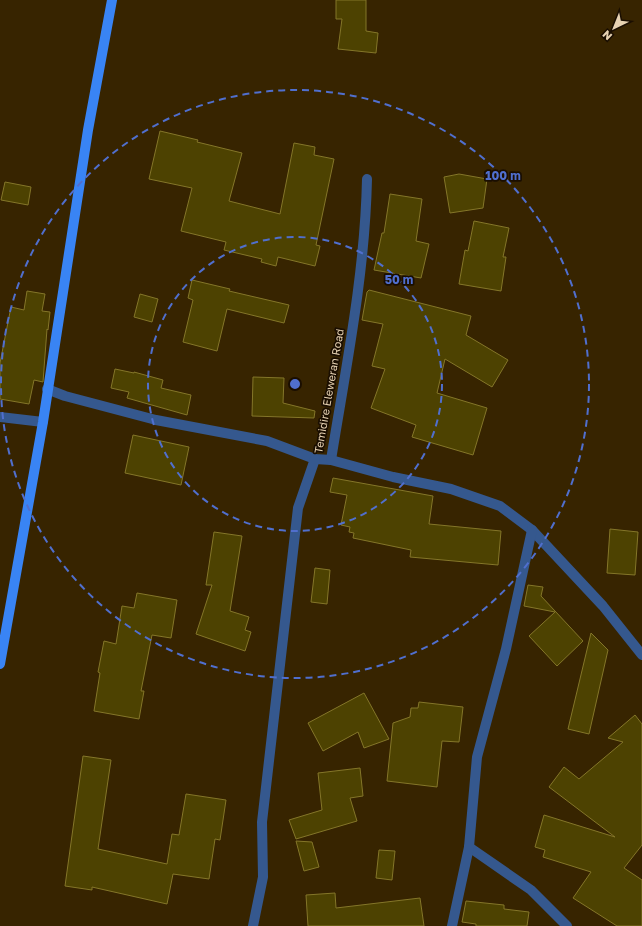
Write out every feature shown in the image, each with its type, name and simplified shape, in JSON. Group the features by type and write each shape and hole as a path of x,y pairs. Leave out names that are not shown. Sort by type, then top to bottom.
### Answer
{"main road":[{"path":"0,664 43,422 88,130 112,0"}],"street":[{"name":"Temidire Eleweran Road","path":"47,389 65,396 156,420 267,442 315,459 331,460 355,306 363,243 367,180"},
{"path":"0,417 43,422"},
{"path":"253,926 263,877 262,822 298,508 315,459"},
{"path":"331,460 393,477 451,489 500,506 532,530 603,606 642,655"},
{"path":"452,926 468,847 477,757 506,648 532,530"},
{"path":"468,847 531,890 567,926"}],"building":[{"path":"336,0 366,0 366,31 378,33 376,53 338,49 342,19 336,19"},
{"path":"160,131 242,153 229,201 280,214 294,143 315,147 314,155 334,159 316,245 320,246 315,266 278,257 276,266 261,262 262,259 224,250 226,242 181,231 192,188 149,179"},
{"path":"459,174 487,179 483,208 450,213 444,177"},
{"path":"5,182 31,187 28,205 1,200"},
{"path":"390,194 422,199 416,241 429,244 421,278 374,270 382,233 384,233"},
{"path":"474,221 509,228 503,257 506,257 501,291 459,284 465,250 468,251"},
{"path":"192,280 230,289 229,291 289,305 284,323 227,309 217,351 183,342 193,300 188,298"},
{"path":"369,290 471,316 466,335 508,360 492,387 445,359 437,393 487,408 473,455 412,437 416,425 371,408 385,369 372,366 383,324 362,320 367,292"},
{"path":"27,291 45,294 42,311 50,312 48,330 47,329 43,382 34,380 29,404 0,399 0,363 11,307 24,310"},
{"path":"140,294 158,299 152,322 134,317"},
{"path":"115,369 134,372 163,380 161,388 191,395 187,415 127,398 129,392 111,388"},
{"path":"253,377 284,378 283,403 315,411 314,418 252,416"},
{"path":"133,435 189,447 181,485 125,473"},
{"path":"333,478 433,496 429,524 501,531 498,565 410,557 411,550 353,538 354,533 349,532 350,527 341,525 347,495 330,492"},
{"path":"610,529 638,532 635,575 607,573"},
{"path":"214,532 242,536 230,611 249,617 245,630 251,632 245,651 196,634 212,585 206,585"},
{"path":"315,568 330,570 327,604 311,602"},
{"path":"528,585 543,587 541,596 583,641 557,666 529,636 555,612 524,606"},
{"path":"137,593 177,600 171,638 152,635 141,691 144,691 139,719 94,711 100,673 98,672 104,641 116,644 122,606 134,608"},
{"path":"591,633 608,650 589,734 568,729"},
{"path":"364,693 389,739 364,748 358,732 323,751 308,723"},
{"path":"419,702 463,707 459,742 442,741 437,787 387,781 393,723 410,717 411,708 418,708"},
{"path":"635,715 642,724 642,845 624,868 642,880 642,926 617,926 573,898 591,872 543,857 545,850 535,847 544,815 615,837 549,787 564,767 579,779 623,742 608,738"},
{"path":"83,756 111,760 98,849 167,864 172,834 179,835 186,794 226,800 220,840 215,839 209,879 173,874 167,904 92,887 92,890 65,886"},
{"path":"360,768 363,796 350,798 357,821 296,839 289,820 322,810 318,773"},
{"path":"296,841 312,842 319,867 304,871"},
{"path":"379,850 395,851 392,880 376,878"},
{"path":"335,893 336,908 420,898 424,926 308,926 306,895"},
{"path":"466,901 504,905 504,909 529,912 527,926 476,926 476,924 462,922"}]}
